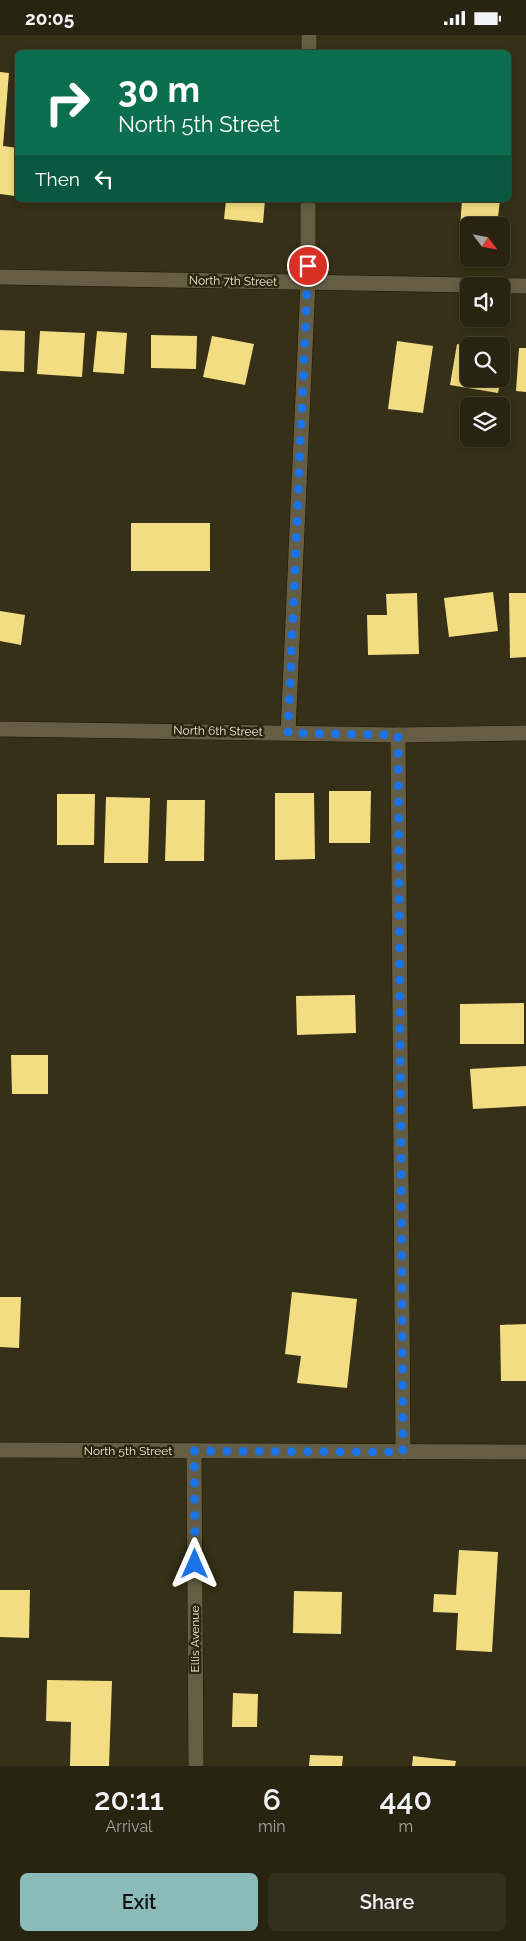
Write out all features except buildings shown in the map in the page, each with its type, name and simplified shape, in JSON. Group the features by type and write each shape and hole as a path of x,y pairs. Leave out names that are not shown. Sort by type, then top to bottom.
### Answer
{"street":[{"path":"309,35 309,50"},
{"path":"288,733 308,282 308,202"},
{"name":"North 7th Street","path":"0,277 526,286"},
{"name":"North 6th Street","path":"0,729 398,735 526,733"},
{"path":"398,735 403,1452"},
{"name":"North 5th Street","path":"0,1450 526,1452"},
{"name":"Ellis Avenue","path":"194,1451 196,1766"}],"route":[{"path":"195,1564 194,1451 403,1452 398,735 288,733 308,266"}]}
